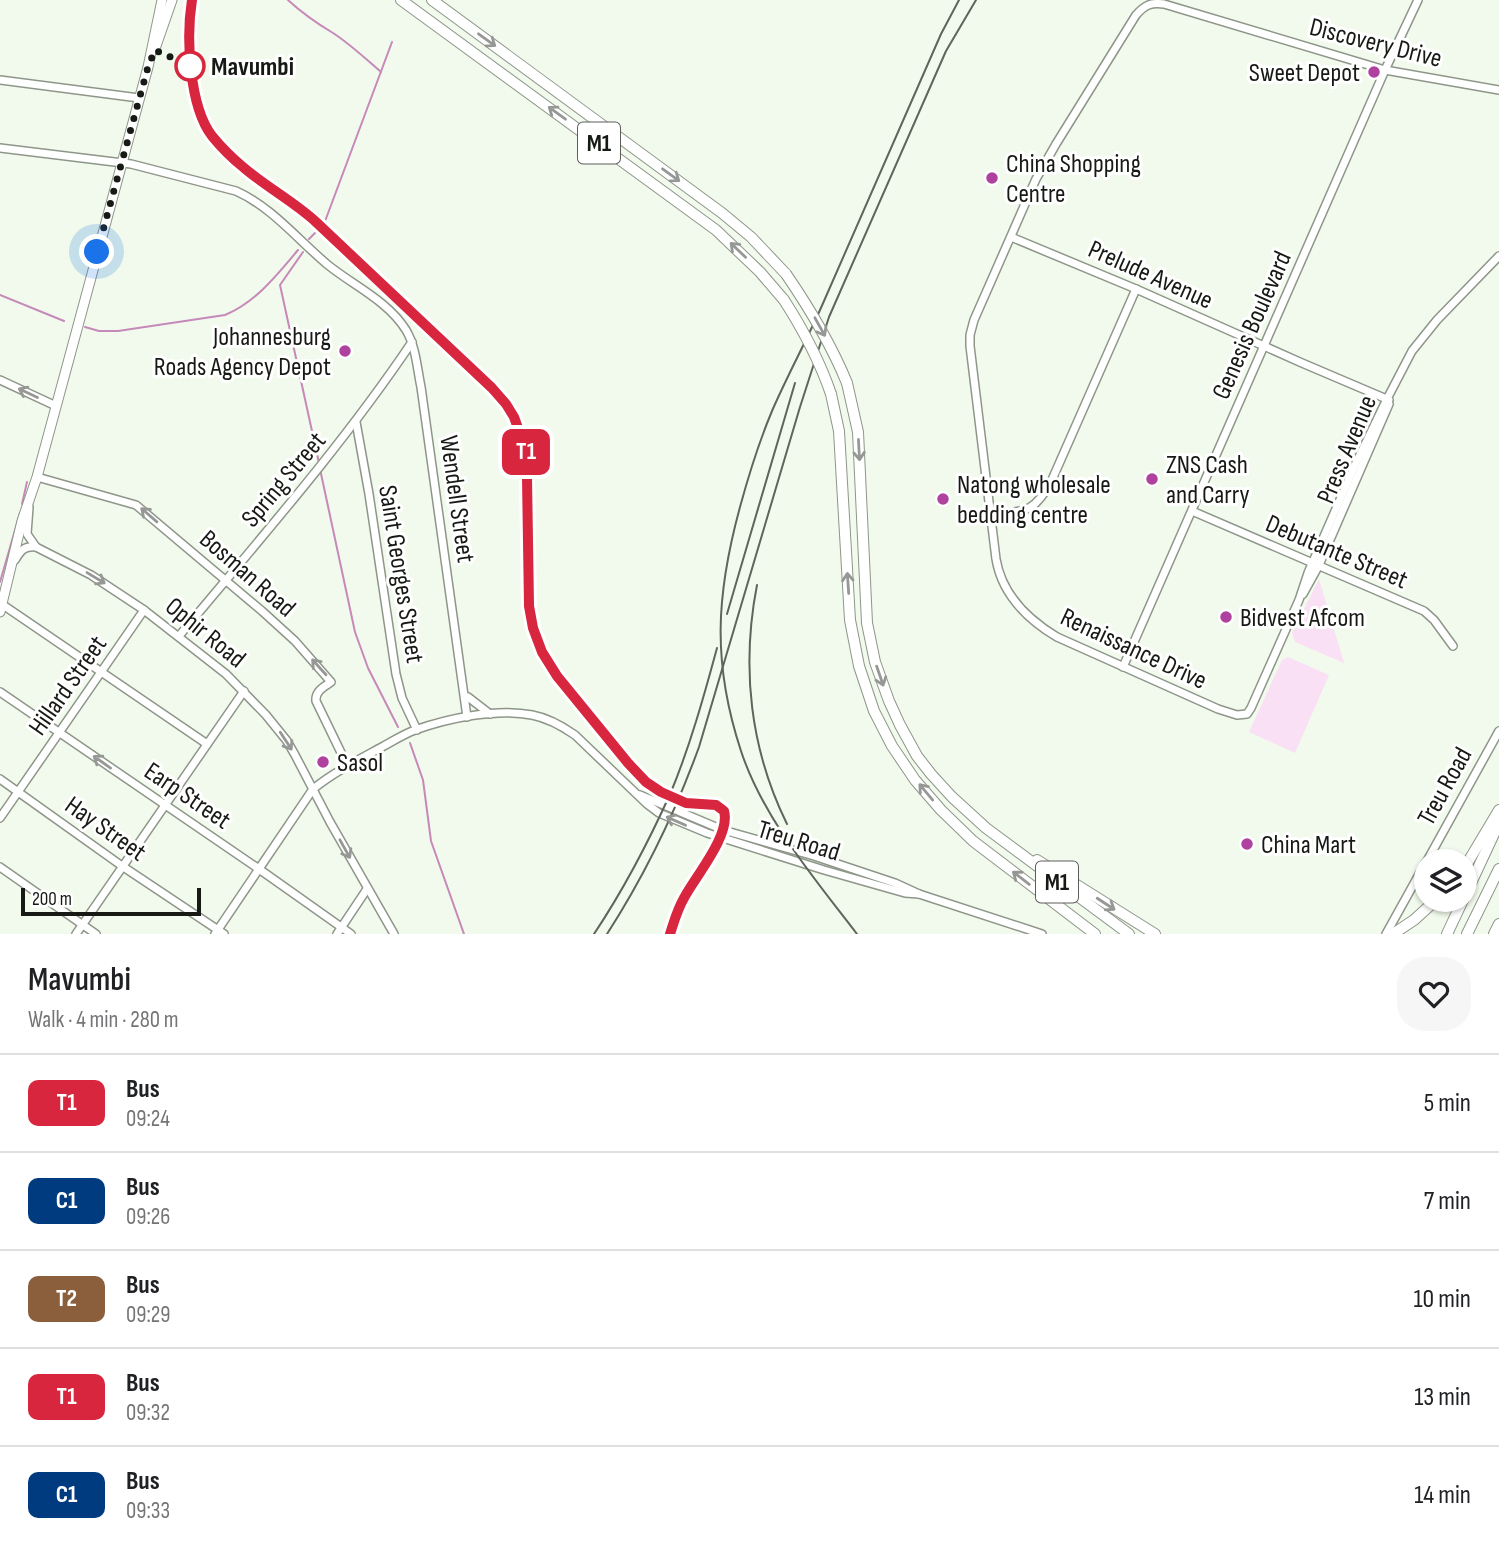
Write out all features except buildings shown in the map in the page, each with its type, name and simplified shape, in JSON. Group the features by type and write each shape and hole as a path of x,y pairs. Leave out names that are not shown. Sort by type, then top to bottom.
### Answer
{"highway":[{"name":"M1","path":"401,0 716,230 760,272 784,300 805,333 831,394 839,431 850,620 859,666 874,710 892,746 915,780 941,810 973,841 1095,934"},
{"name":"M1","path":"432,0 722,213 751,237 786,274 810,308 847,383 858,432 867,623 889,701 918,755 952,797 986,828 1129,934"},
{"path":"1476,849 1499,810"},
{"path":"1477,870 1499,823"},
{"path":"986,828 1155,934"},
{"path":"1468,934 1499,870"},
{"path":"1393,934 1423,912"},
{"path":"1447,934 1457,912"},
{"path":"1494,934 1499,923"}],"main road":[{"path":"1,607 148,67 162,0"},
{"path":"148,67 172,0"}],"street":[{"name":"Genesis Boulevard","path":"1123,667 1418,0"},
{"name":"Renaissance Drive","path":"1164,4 1150,4 1136,15 1046,161 970,335 973,366 998,574 1015,603 1041,628 1057,637 1218,709 1241,715"},
{"name":"Discovery Drive","path":"1164,4 1385,70 1499,90"},
{"path":"0,80 139,98"},
{"path":"0,148 146,167 240,193 262,205 339,273 388,309 399,320 412,342"},
{"name":"Prelude Avenue","path":"1011,237 1389,399"},
{"name":"Press Avenue","path":"1241,715 1247,714 1251,708 1393,388 1412,351 1419,340 1499,256"},
{"path":"991,514 1023,511 1034,506 1043,497 1136,289"},
{"name":"Spring Street","path":"179,636 325,462 412,342"},
{"name":"Wendell Street","path":"412,342 470,717"},
{"path":"0,380 56,406"},
{"name":"Saint Georges Street","path":"356,422 396,674 413,731"},
{"name":"Press Avenue","path":"1299,600 1315,574 1316,564 1326,549 1369,444"},
{"name":"Bosman Road","path":"37,477 134,503 295,641 331,681 316,694 316,701 348,765"},
{"path":"29,503 27,534 36,547"},
{"name":"Debutante Street","path":"1192,511 1424,611 1453,646"},
{"path":"11,567 23,548 36,547"},
{"name":"Ophir Road","path":"36,547 91,575 144,610 205,656 244,691 287,741 394,934"},
{"path":"1326,549 1328,563 1333,570"},
{"path":"1315,574 1333,570"},
{"path":"1,607 207,744"},
{"name":"Hillard Street","path":"0,818 144,610"},
{"name":"Wendell Street","path":"460,661 470,717"},
{"path":"76,934 244,691"},
{"name":"Earp Street","path":"0,692 259,869 339,931 351,934"},
{"path":"468,697 490,714"},
{"name":"Treu Road","path":"313,789 348,765 413,731 490,714 534,715 556,723 575,735 636,793 723,830 777,844 1042,934"},
{"name":"Treu Road","path":"1433,849 1499,731"},
{"name":"Hay Street","path":"0,779 219,933"},
{"path":"219,933 313,789"},
{"path":"0,867 96,934"},
{"name":"Treu Road","path":"1386,934 1414,883"},
{"path":"339,931 367,889"}],"shaded area":[{"path":"1319,579 1344,663 1295,642 1292,633"},
{"path":"1288,657 1329,675 1295,753 1249,732 1282,660"}],"waterway":[{"path":"288,0 346,42 381,72"},
{"path":"324,224 392,42"},
{"path":"309,239 317,231"},
{"path":"85,327 99,331 118,331 225,315 256,295 298,250"},
{"path":"303,252 280,285 319,463"},
{"path":"0,295 64,321"},
{"path":"320,469 355,632 368,668 398,727"},
{"path":"22,504 27,482"},
{"path":"0,582 20,513"},
{"path":"410,743 423,780 431,841 464,934"}],"railway":[{"path":"857,934 776,824 751,776 741,751 725,688 722,600 740,507 767,423 818,315 941,34 959,0"},
{"path":"607,934 658,843 699,747 829,317 946,51 976,0"},
{"path":"727,614 795,383"},
{"path":"757,585 750,646 752,707 764,767 787,824"},
{"path":"594,934 636,864 671,792 702,703 717,648"}],"bus line":[{"name":"T1","path":"192,0 192,83 211,135 244,169 316,222 492,388 514,417 527,459 529,606 536,639 547,661 628,763 653,788 686,803 716,805 724,811 726,817 720,837 683,900 670,934"}],"place":[{"name":"Mavumbi","path":"190,66"},
{"name":"Sweet Depot","path":"1374,72"},
{"name":"China Shopping Centre","path":"992,178"},
{"name":"Johannesburg Roads Agency Depot","path":"345,351"},
{"name":"ZNS Cash and Carry","path":"1152,479"},
{"name":"Natong wholesale bedding centre","path":"943,499"},
{"name":"Bidvest Afcom","path":"1226,617"},
{"name":"Sasol","path":"323,762"},
{"name":"China Mart","path":"1247,844"}],"route":[{"path":"97,252 155,50 190,66"}]}
